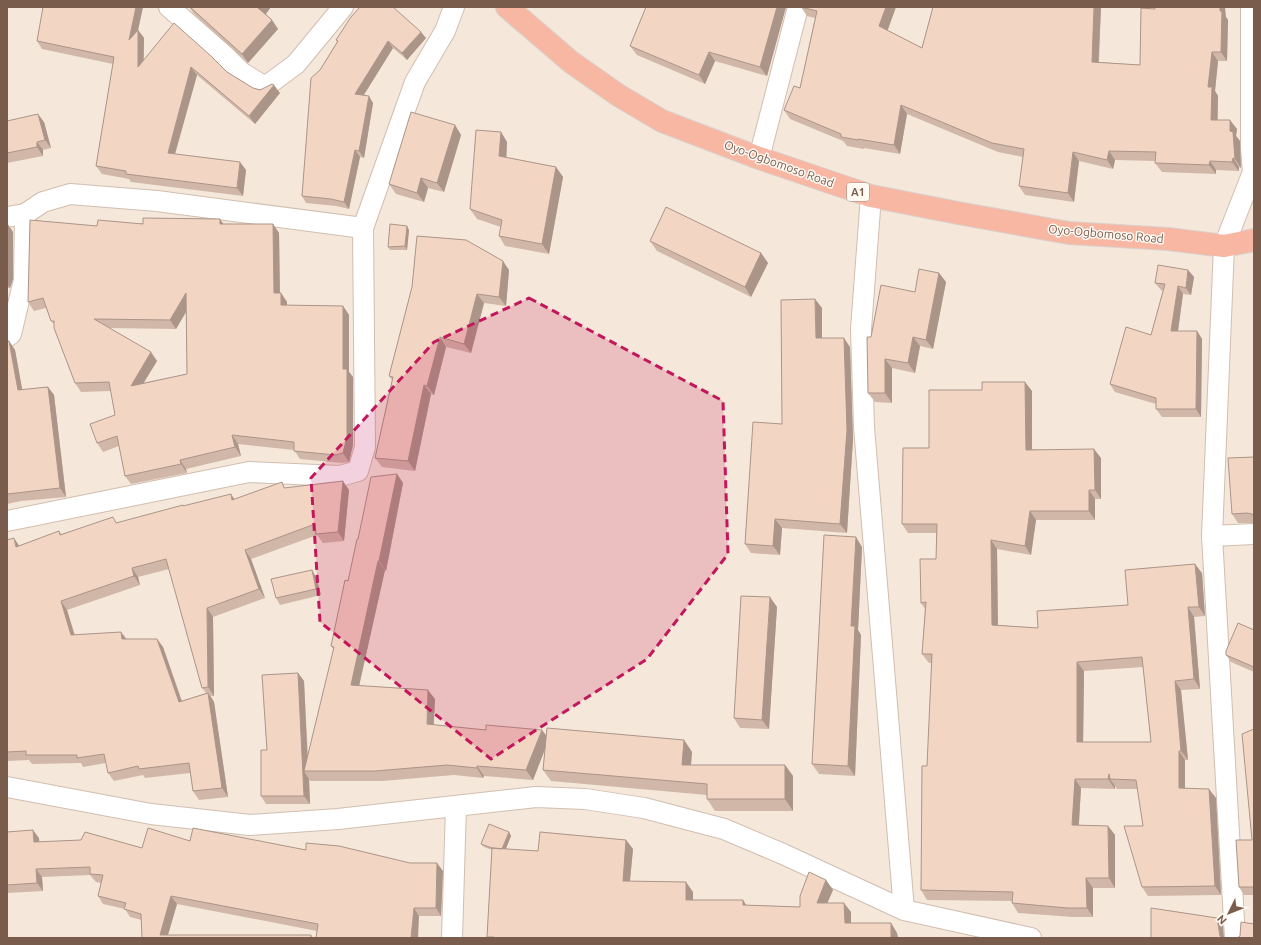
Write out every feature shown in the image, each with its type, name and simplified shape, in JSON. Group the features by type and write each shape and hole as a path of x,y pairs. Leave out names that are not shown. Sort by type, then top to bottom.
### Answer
{"highway":[{"name":"Oyo-Ogbomoso Road","path":"507,7 571,62 618,95 662,121 759,158 871,196 958,214 1069,233 1168,239 1224,246 1254,240"}],"street":[{"path":"169,7 241,72 265,87 296,64 343,7"},
{"path":"7,521 249,472 340,476 358,471 365,447 363,228 415,82 445,31 454,7"},
{"path":"759,158 798,7"},
{"path":"1235,938 1212,536 1224,246 1253,172 1251,148 1251,7"},
{"path":"7,337 11,334 24,280 16,216 43,202 70,194 157,201 363,228"},
{"path":"871,196 861,330 864,427 904,910"},
{"path":"1212,536 1254,534"},
{"path":"7,787 151,814 250,824 338,819 536,797 585,799 644,808 724,829 783,854 904,910 1031,938"},
{"path":"452,938 456,806"}],"highlighted area":[{"path":"529,298 723,401 728,554 647,659 491,759 320,622 311,478 434,342"}],"shaded area":[{"path":"7,7 1254,7 1254,938 7,938"}],"building":[{"path":"43,7 136,7 129,40 138,30 138,67 174,23 227,72 253,88 260,90 272,84 274,85 249,116 191,67 168,153 240,162 237,188 126,174 126,171 96,166 114,57 37,41"},
{"path":"190,7 259,7 258,8 272,20 242,54"},
{"path":"360,7 393,7 421,32 402,53 388,41 355,94 369,96 359,151 355,150 344,202 302,196 311,78 320,70 338,41 336,40 351,17"},
{"path":"646,7 777,7 760,67 709,52 699,75 630,46"},
{"path":"801,7 886,7 879,26 922,48 933,7 1094,7 1092,62 1140,65 1141,8 1220,7 1220,11 1222,11 1221,52 1212,52 1208,87 1212,87 1211,120 1230,120 1230,131 1233,132 1235,159 1233,158 1232,162 1210,161 1209,165 1155,163 1156,152 1109,151 1107,160 1073,152 1068,193 1019,186 1024,149 992,143 901,105 894,145 841,137 841,134 784,110 794,86 800,88 817,11"},
{"path":"411,112 455,125 437,183 421,178 417,193 389,184"},
{"path":"38,114 45,140 37,142 37,147 7,153 7,121"},
{"path":"476,130 501,132 499,156 556,167 542,244 499,236 502,220 470,209"},
{"path":"666,207 761,253 745,287 650,241"},
{"path":"143,218 220,219 220,224 273,224 274,293 281,293 281,305 343,306 343,369 347,369 347,437 343,453 336,455 294,451 294,442 232,435 235,447 180,460 181,464 125,476 117,436 97,443 90,424 115,415 109,382 75,383 54,328 54,321 51,321 43,298 28,302 30,220 97,226 98,220 143,224","holes":["186,293 187,374 131,386 151,352 94,319 170,320"]},
{"path":"390,224 407,226 405,246 388,247"},
{"path":"417,236 466,240 503,261 499,297 477,294 464,344 440,337 427,386 424,385 408,461 375,458 393,377 389,376 412,287"},
{"path":"1158,265 1188,270 1186,288 1178,286 1171,331 1197,331 1196,409 1156,409 1156,398 1110,384 1126,327 1151,335 1165,284 1155,283"},
{"path":"919,269 939,273 926,340 913,337 908,363 885,359 885,393 868,393 867,337 871,337 881,285 915,292"},
{"path":"815,299 816,338 844,338 847,430 840,524 775,519 773,546 745,544 753,422 782,424 781,300"},
{"path":"7,341 9,341 18,390 48,387 60,488 7,494"},
{"path":"982,382 1025,382 1026,450 1094,449 1095,490 1089,490 1089,511 1030,511 1025,546 991,540 992,625 1038,628 1037,611 1128,605 1125,570 1195,564 1199,607 1188,607 1194,679 1175,681 1181,751 1179,751 1179,788 1209,789 1215,886 1142,887 1124,826 1143,826 1136,780 1110,779 1109,774 1108,779 1075,779 1072,825 1108,826 1109,878 1086,878 1087,908 1067,908 1012,903 1013,892 921,890 922,766 927,766 932,654 922,654 926,602 921,603 920,559 936,559 937,524 902,524 903,448 929,448 929,390 982,390","holes":["1142,657 1151,742 1077,742 1077,662"]},
{"path":"1254,457 1254,516 1247,513 1232,514 1228,458"},
{"path":"397,474 351,685 428,690 427,724 486,730 486,725 542,730 526,770 447,765 375,771 304,771 334,647 331,646 345,580 348,581 371,477"},
{"path":"343,481 338,532 316,534 315,524 245,550 259,589 207,608 208,687 202,688 166,559 132,568 134,576 61,601 71,635 121,632 122,639 157,639 179,702 208,693 222,788 193,791 189,763 139,769 138,766 108,773 104,754 77,758 77,755 26,755 26,751 7,752 7,540 14,538 16,547 59,531 60,535 113,517 116,523 231,494 232,500 282,482 284,488"},
{"path":"824,535 856,537 851,626 855,626 848,766 812,764"},
{"path":"312,570 316,589 276,598 271,579"},
{"path":"741,596 770,597 762,720 734,718"},
{"path":"1238,623 1254,630 1254,667 1226,655 1226,651"},
{"path":"298,673 304,796 261,796 261,750 267,750 262,675"},
{"path":"547,728 684,740 682,765 785,765 785,799 707,799 707,784 543,770"},
{"path":"1254,729 1254,887 1239,887 1236,840 1252,840 1242,734"},
{"path":"489,824 509,832 502,849 492,848 481,844"},
{"path":"148,828 190,841 193,828 306,850 306,843 339,846 410,863 437,863 436,908 414,908 411,938 316,938 318,924 171,896 160,935 311,935 311,938 142,938 141,914 124,909 126,903 98,896 103,875 90,874 90,867 36,869 37,883 7,885 7,832 33,830 34,842 81,840 85,832 142,848"},
{"path":"540,832 626,840 623,881 686,882 686,900 743,900 743,905 800,907 800,896 809,872 826,880 817,903 844,903 845,923 891,923 891,938 487,937 492,848 538,851"},
{"path":"1151,908 1217,918 1220,936 1222,938 1151,938"},
{"path":"1241,922 1254,924 1254,938 1237,938 1240,936"}]}
